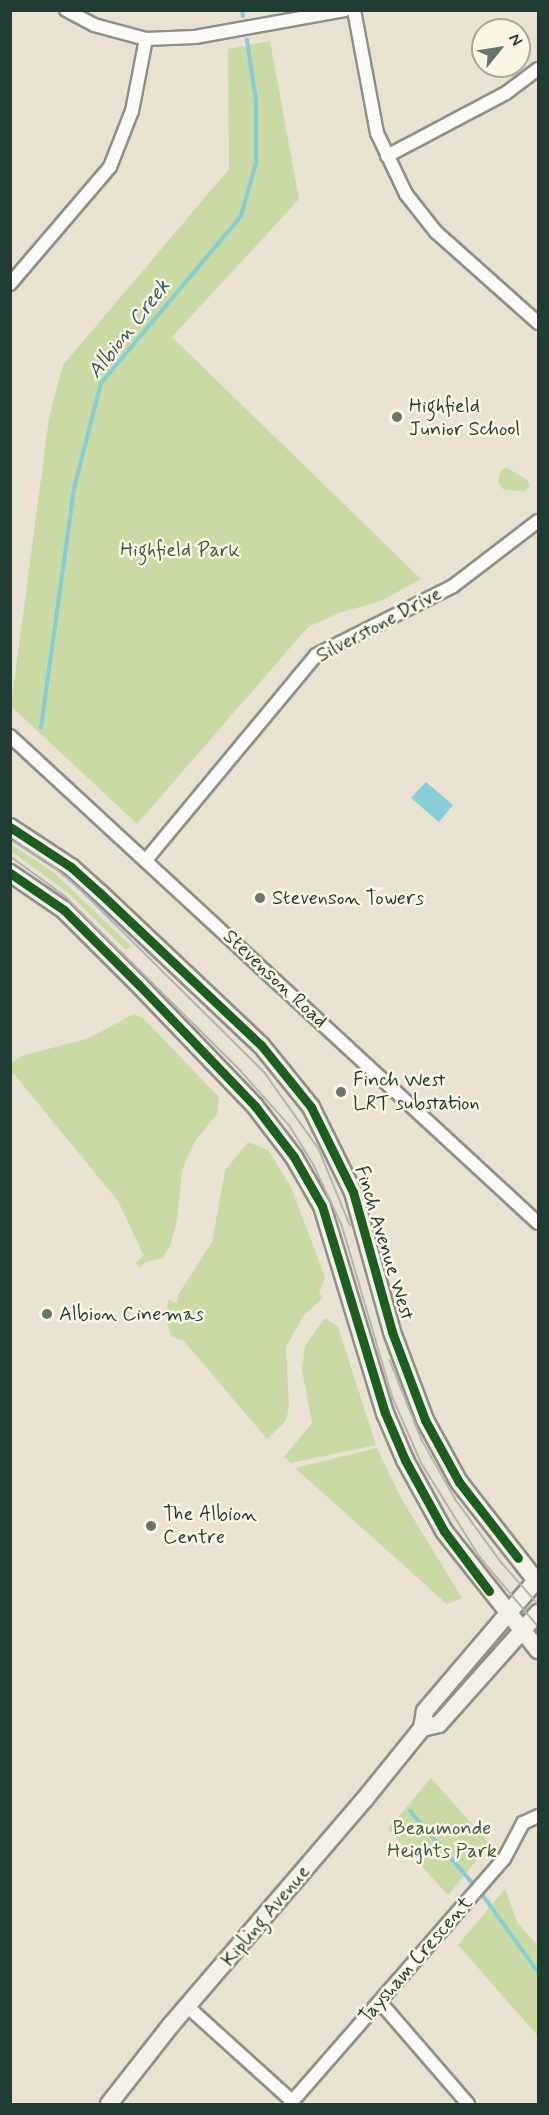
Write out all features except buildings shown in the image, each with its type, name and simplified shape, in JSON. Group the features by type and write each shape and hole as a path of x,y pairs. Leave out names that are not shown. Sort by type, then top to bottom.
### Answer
{"main road":[{"name":"Finch Avenue West","path":"10,827 71,867 100,893 261,1045 311,1107 353,1192 395,1342 425,1420 459,1482 538,1580"},
{"path":"10,873 63,910 139,985 247,1097 294,1157 322,1206 385,1413 405,1460 444,1531 538,1650"},
{"name":"Kipling Avenue","path":"109,2104 422,1728 425,1711 538,1580"},
{"name":"Kipling Avenue","path":"422,1728 439,1724 538,1613"}],"street":[{"path":"66,10 94,25 146,39 195,37 345,10"},
{"path":"354,10 377,133 406,194 435,232 538,324"},
{"path":"10,284 110,167 132,111 146,39"},
{"path":"387,156 506,93 538,69"},
{"name":"Silverstone Drive","path":"146,860 316,655 453,586 538,521"},
{"name":"Stevenson Road","path":"10,736 538,1223"},
{"name":"Taysham Crescent","path":"291,2103 495,1869 523,1823 538,1816"},
{"path":"380,2002 468,2104"},
{"path":"188,2007 291,2103"}],"green space":[{"name":"Highfield Park","path":"270,41 299,199 172,337 421,579 381,601 339,613 308,627 137,824 11,706 49,418 63,365 229,169 228,49"},
{"path":"506,467 527,480 530,486 524,491 504,490 498,482 500,472"},
{"path":"11,844 54,873 131,946 126,950 66,891 11,851"},
{"path":"134,1014 143,1018 219,1097 217,1114 195,1141 182,1170 177,1221 170,1246 163,1258 145,1262 141,1268 135,1263 144,1256 118,1201 14,1074 10,1077 11,1063 22,1056 89,1038"},
{"path":"248,1142 268,1150 291,1187 325,1277 319,1293 323,1298 304,1315 286,1347 289,1406 286,1421 267,1439 184,1341 171,1336 166,1319 168,1300 177,1303 178,1295 212,1242 225,1171"},
{"path":"325,1318 338,1327 376,1445 291,1463 284,1457 312,1423 302,1370 305,1346"},
{"path":"377,1448 401,1498 462,1598 447,1604 295,1468"},
{"name":"Beaumonde Heights Park","path":"431,1778 490,1844 448,1895 388,1829"},
{"name":"Beaumonde Heights Park","path":"505,1889 517,1922 538,1946 538,2036 458,1945"}],"water":[{"path":"426,782 453,805 439,822 411,798"}],"waterway":[{"name":"Albion Creek","path":"242,10 243,16"},
{"name":"Albion Creek","path":"41,727 74,488 101,383 241,216 256,163 256,101 247,40"},
{"name":"Albion Creek","path":"410,1811 481,1893 538,1972"}],"tram line":[{"path":"10,839 51,864 80,889 265,1073 319,1149 350,1225"},
{"path":"10,856 65,896 241,1071 290,1126 314,1165 342,1225 393,1398 422,1464 480,1557 538,1626"},
{"path":"390,1360 422,1440 456,1500 502,1563 538,1604"}],"cycle path":[{"path":"10,827 71,867 100,893 261,1045 311,1107 353,1192 392,1332 425,1420 459,1482 518,1558"},
{"path":"10,873 64,910 255,1106 294,1157 322,1206 385,1413 405,1460 444,1531 489,1591"}],"place":[{"name":"Highfield Junior School","path":"397,417"},
{"name":"Stevenson Towers","path":"260,898"},
{"name":"Finch West LRT substation","path":"341,1092"},
{"name":"Albion Cinemas","path":"47,1314"},
{"name":"The Albion Centre","path":"151,1526"}]}
